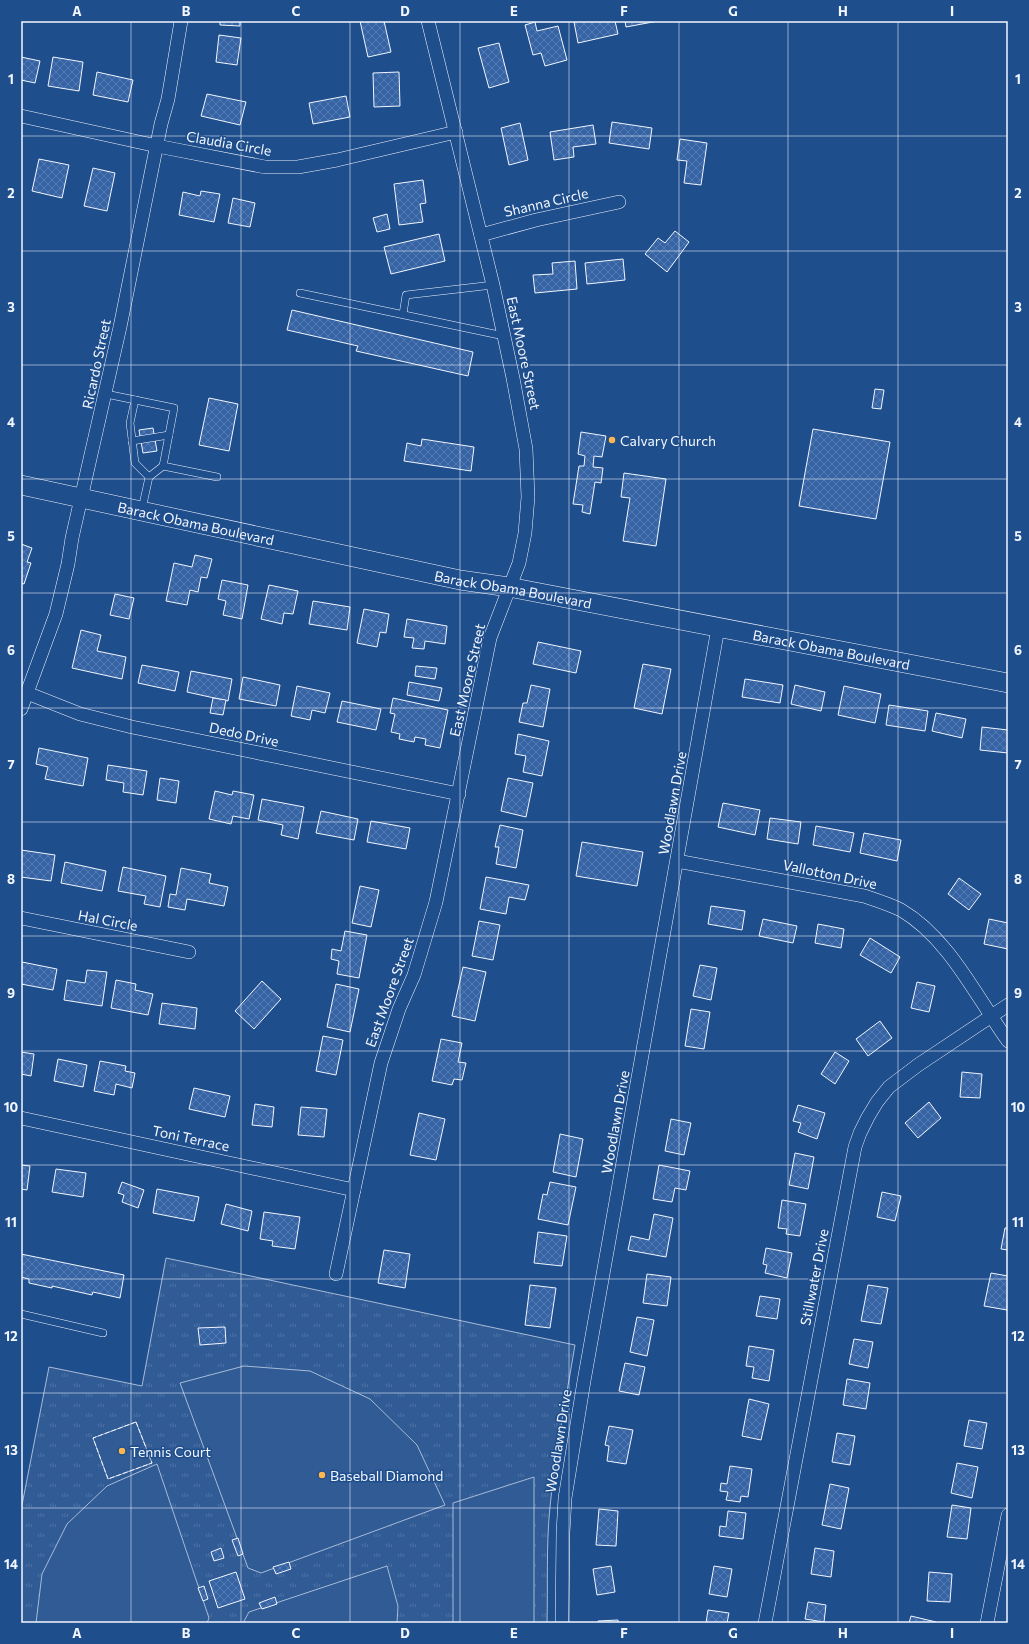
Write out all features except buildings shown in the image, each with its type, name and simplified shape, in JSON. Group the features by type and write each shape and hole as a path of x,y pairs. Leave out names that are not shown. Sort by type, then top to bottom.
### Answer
{"main road":[{"name":"Barack Obama Boulevard","path":"21,485 452,578 509,587 1008,683"}],"street":[{"name":"Ricardo Street","path":"21,708 56,614 68,564 72,538 106,394 168,99 181,21"},
{"name":"East Moore Street","path":"336,1274 381,1063 399,1009 414,975 436,902 490,638 519,563 525,534 528,497 528,476 520,416 504,336 481,235 428,21"},
{"name":"Claudia Circle","path":"21,116 157,146 266,167 298,167 337,160 456,132"},
{"name":"Shanna Circle","path":"481,235 536,220 619,202"},
{"name":"Woodlawn Drive","path":"562,1623 565,1498 584,1381 718,628"},
{"name":"Dedo Drive","path":"27,693 80,714 132,728 459,794"},
{"name":"Vallotton Drive","path":"677,861 864,896 900,910 911,917 938,940 975,990 1008,1041"},
{"name":"Hal Circle","path":"21,918 189,952"},
{"name":"Stillwater Drive","path":"765,1623 834,1254 855,1147 860,1133 877,1102 889,1087 918,1064 1008,1005"},
{"name":"Toni Terrace","path":"21,1118 354,1190"},
{"path":"987,1623 1008,1515"}],"lane":[{"path":"403,314 406,295 493,285"},
{"path":"300,292 504,336"},
{"path":"106,394 174,408 163,466 149,477 141,511"},
{"path":"135,400 130,423 135,463 149,477"},
{"path":"132,441 169,435"},
{"path":"163,466 217,477"},
{"path":"21,1314 103,1333"}],"green space":[{"path":"166,1258 575,1345 552,1487 549,1522 547,1623 21,1623 21,1510 49,1367 142,1386"}],"shaded area":[{"name":"Baseball Diamond","path":"244,1366 310,1371 370,1399 417,1445 445,1505 261,1573 248,1568 180,1383"},
{"name":"Tennis Court","path":"136,1422 152,1463 108,1479 93,1438"},
{"path":"157,1464 209,1618 207,1623 36,1623 42,1574 67,1524 107,1486"},
{"path":"534,1477 534,1623 453,1623 453,1503"},
{"path":"387,1566 398,1606 397,1623 243,1623 249,1612"}],"fence":[{"path":"136,1422 152,1463 108,1479 93,1438 136,1422"}],"place":[{"name":"Calvary Church","path":"612,440"},
{"name":"Tennis Court","path":"122,1451"},
{"name":"Baseball Diamond","path":"322,1475"}]}
